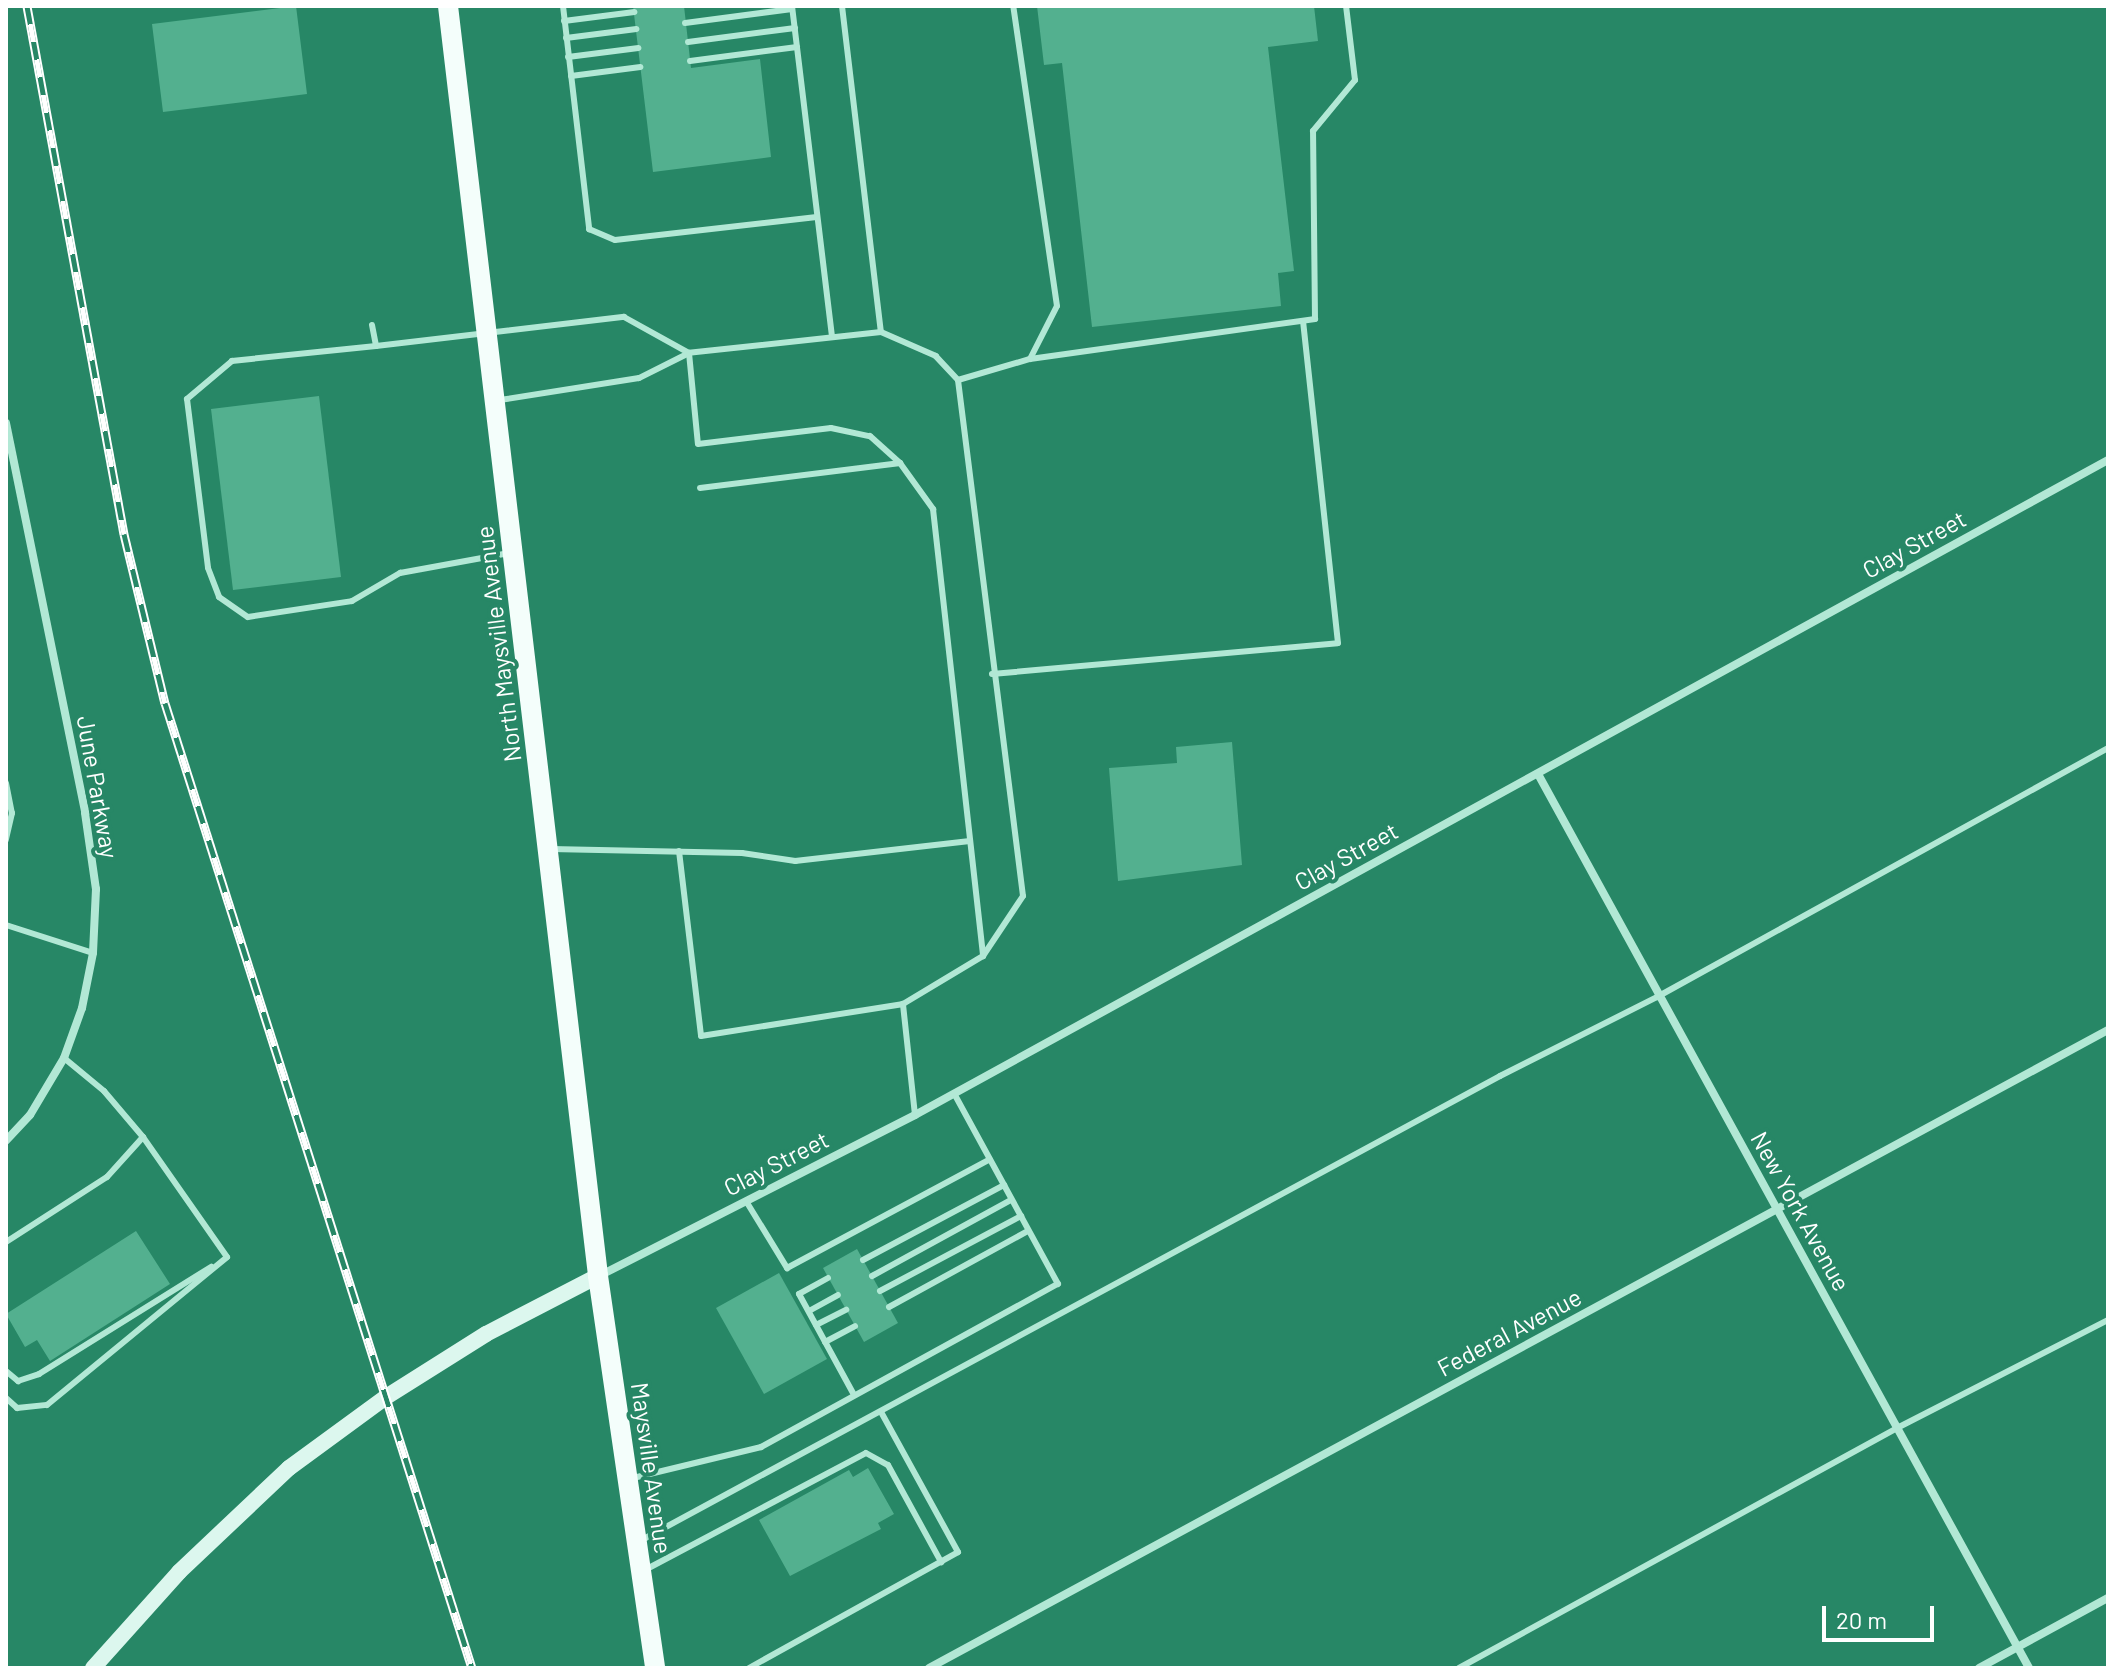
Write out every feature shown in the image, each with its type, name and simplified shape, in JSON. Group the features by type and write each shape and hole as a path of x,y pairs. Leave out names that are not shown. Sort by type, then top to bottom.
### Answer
{"main road":[{"name":"North Maysville Avenue","path":"448,6 598,1276"},
{"name":"Maysville Avenue","path":"598,1276 655,1668"},
{"path":"93,1668 179,1572 289,1468 386,1397 486,1334 598,1276"}],"street":[{"name":"June Parkway","path":"6,423 85,813 96,889 93,953 82,1008 64,1058 30,1115 6,1141"},
{"name":"Clay Street","path":"598,1276 915,1115 2108,460"},
{"name":"New York Avenue","path":"1538,774 1657,997 1899,1427 2029,1668"},
{"name":"Federal Avenue","path":"929,1668 2108,1030"},
{"path":"1979,1668 2108,1598"}],"lane":[{"path":"563,6 589,229 615,240 817,217"},
{"path":"842,6 881,332"},
{"path":"1013,6 1057,306 1030,359"},
{"path":"958,380 1030,359 1315,319 1313,131 1355,80 1346,6"},
{"path":"685,23 792,8 832,335"},
{"path":"564,21 634,12"},
{"path":"688,42 795,28"},
{"path":"566,38 636,29"},
{"path":"690,61 797,47"},
{"path":"568,57 638,48"},
{"path":"571,76 640,67"},
{"path":"513,552 400,573 352,601 248,617 219,597 208,568 187,399 232,361 624,317 689,353"},
{"path":"992,674 1338,643 1303,321"},
{"path":"372,325 376,346"},
{"path":"496,401 639,378 689,353 881,332 936,356 958,380 992,674 1023,896 983,956 903,1004 701,1036 679,851"},
{"path":"689,353 698,444 831,428 870,436 900,463 933,509 983,956"},
{"path":"700,488 900,463"},
{"path":"636,1543 1500,1076 1657,997 2108,748"},
{"path":"6,783 12,813 6,840"},
{"path":"548,849 679,851 795,861 970,841"},
{"path":"6,925 93,953"},
{"path":"903,1004 915,1115"},
{"path":"64,1058 104,1091 143,1137 227,1257"},
{"path":"628,1479 761,1447 1058,1284 954,1093"},
{"path":"6,1242 107,1177 143,1137"},
{"path":"746,1201 787,1268 990,1159"},
{"path":"863,1260 1004,1185"},
{"path":"872,1276 1011,1200"},
{"path":"880,1291 1021,1216"},
{"path":"889,1307 1028,1231"},
{"path":"6,1371 18,1381 39,1374 227,1257"},
{"path":"6,1398 17,1408 47,1405 227,1257"},
{"path":"828,1278 799,1294 854,1395"},
{"path":"809,1311 838,1295"},
{"path":"816,1325 846,1310"},
{"path":"1459,1668 1899,1427 2108,1320"},
{"path":"825,1342 855,1326"},
{"path":"749,1668 958,1552 881,1412"},
{"path":"641,1572 866,1453 888,1465 941,1562"}],"building":[{"path":"296,6 307,94 163,112 152,24"},
{"path":"633,6 684,6 691,68 760,59 771,157 653,172"},
{"path":"1037,6 1314,6 1318,41 1268,47 1294,271 1278,273 1281,306 1092,327 1062,63 1044,65"},
{"path":"319,396 341,577 233,590 211,409"},
{"path":"1232,742 1242,865 1118,881 1109,768 1177,763 1176,747"},
{"path":"136,1231 170,1284 50,1361 37,1340 25,1347 6,1314"},
{"path":"857,1249 898,1323 864,1342 823,1268"},
{"path":"779,1273 827,1359 764,1394 716,1308"},
{"path":"868,1468 894,1514 878,1523 881,1529 790,1576 759,1520 849,1470 853,1477"}],"railway":[{"path":"27,6 124,534 165,703 472,1668"}]}
